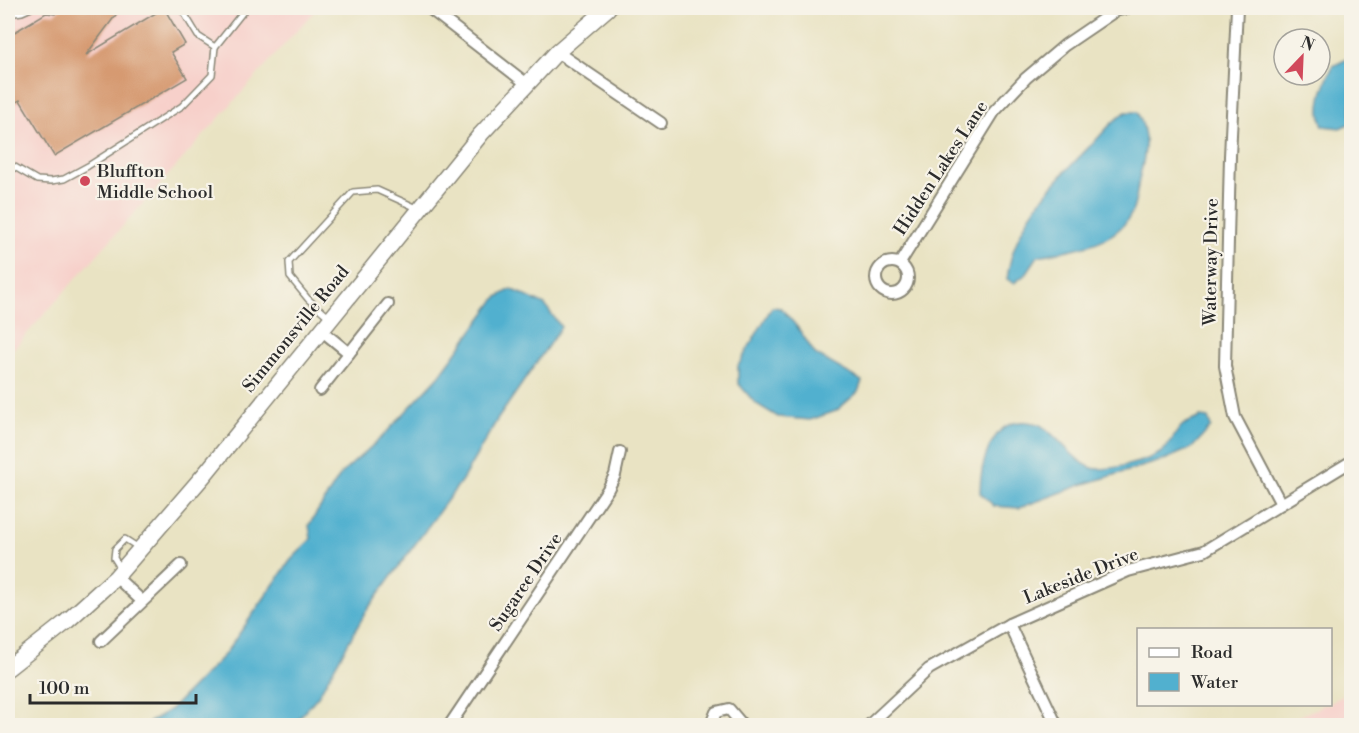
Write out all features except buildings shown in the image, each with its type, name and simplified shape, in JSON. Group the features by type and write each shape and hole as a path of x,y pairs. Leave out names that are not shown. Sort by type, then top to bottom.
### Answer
{"street":[{"path":"429,8 527,84"},
{"name":"Simmonsville Road","path":"8,668 64,623 119,573 206,474 481,134 557,52 608,8"},
{"name":"Hidden Lakes Lane","path":"900,263 994,112 1026,78 1065,45 1115,11 1127,8"},
{"name":"Waterway Drive","path":"1237,8 1230,156 1226,366 1235,417 1281,504"},
{"path":"557,52 661,123"},
{"path":"320,390 388,304"},
{"path":"326,324 349,352"},
{"name":"Sugaree Drive","path":"449,726 608,489 615,475 620,452"},
{"name":"Lakeside Drive","path":"868,726 929,669 1009,624 1128,572 1204,551 1352,461"},
{"path":"101,641 181,565"},
{"path":"119,573 142,600"},
{"path":"1009,624 1057,726"},
{"path":"712,726 716,712 729,709 740,722 739,726"}],"lane":[{"path":"8,14 31,8"},
{"path":"181,8 198,36 215,47"},
{"path":"8,163 37,180 51,182 64,179 182,106 212,75 215,47 246,8"},
{"path":"326,324 290,277 289,262 353,192 377,190 419,209"}],"shaded area":[{"name":"Bluffton Middle School","path":"8,8 317,8 8,355"},
{"path":"1351,692 1351,725 1281,725 1322,706 1332,706 1332,702"}],"water":[{"path":"1351,57 1351,123 1340,128 1323,126 1320,111 1325,87 1332,87 1333,66"},
{"path":"1126,112 1137,112 1145,135 1145,143 1135,203 1125,223 1104,239 1091,244 1038,256 1026,274 1014,283 1007,279 1011,257 1019,237 1041,200 1111,123"},
{"path":"511,289 545,305 561,327 497,420 462,480 367,610 318,696 293,725 145,725 171,709 225,654 290,561 311,539 309,525 341,474 383,436 440,375 496,298"},
{"path":"772,307 781,308 815,354 862,381 858,392 836,411 810,420 778,417 755,403 738,383 738,366"},
{"path":"1200,417 1208,418 1211,427 1192,448 1164,460 1081,485 1019,508 994,506 980,493 982,470 990,446 1004,428 1015,423 1027,422 1040,425 1083,463 1098,469 1130,464 1160,453 1183,425"}],"place":[{"name":"Bluffton Middle School","path":"85,181"}]}
